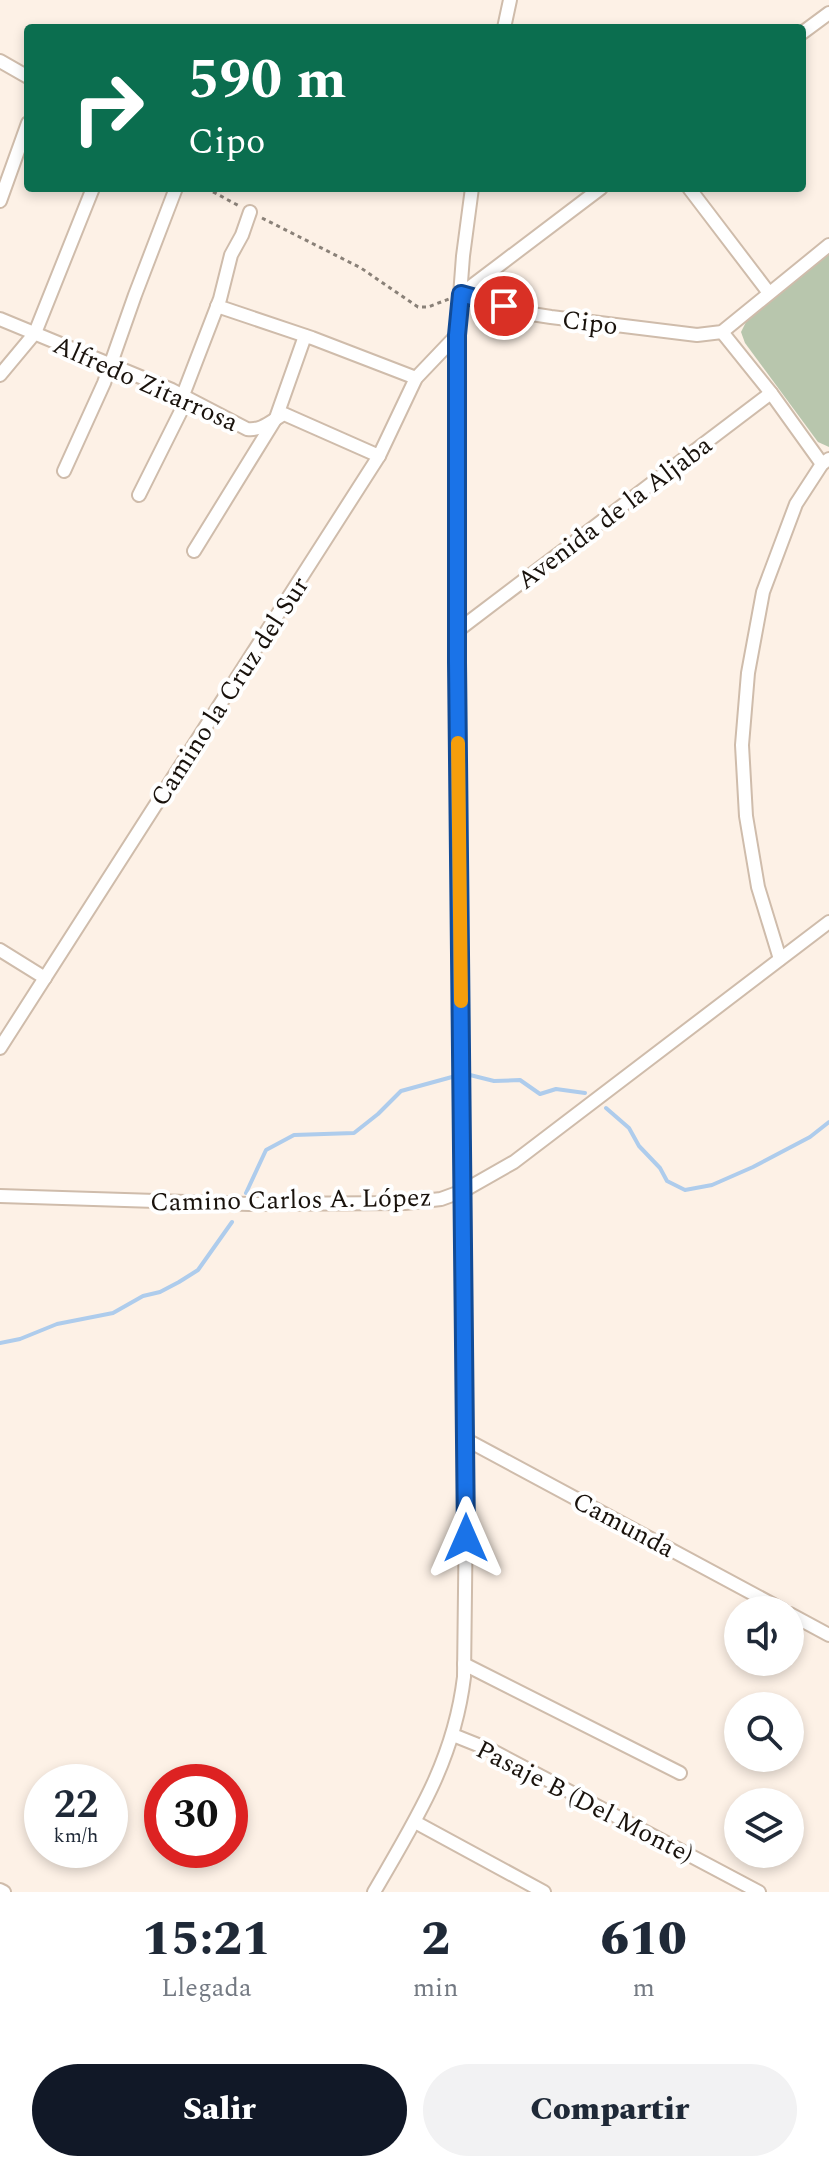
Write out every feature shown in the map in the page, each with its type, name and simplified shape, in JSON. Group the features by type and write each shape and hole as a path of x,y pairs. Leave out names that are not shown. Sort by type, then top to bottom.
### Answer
{"street":[{"path":"505,24 510,0"},
{"path":"806,30 829,13"},
{"path":"0,61 24,75"},
{"path":"0,201 24,134"},
{"path":"0,375 35,333 91,192"},
{"path":"64,471 104,383 174,192"},
{"path":"374,1892 429,1796 453,1735 461,1705 464,1664 466,1506 457,335 471,192"},
{"path":"461,294 596,192"},
{"path":"692,192 769,293"},
{"path":"139,495 181,411 183,395 217,306 231,255 250,212"},
{"path":"780,959 758,887 746,816 742,745 748,673 763,592 796,504 826,462 722,332 829,245"},
{"name":"Cipo","path":"461,294 525,313 551,317 697,335 722,332"},
{"path":"217,306 416,378"},
{"name":"Alfredo Zitarrosa","path":"0,319 183,395 247,429 263,427 284,414 379,456"},
{"name":"Camino la Cruz del Sur","path":"0,1048 379,456 416,378 457,335"},
{"path":"194,551 276,418 305,336"},
{"name":"Avenida de la Aljaba","path":"457,631 771,393"},
{"name":"Camino Carlos A. López","path":"0,1196 249,1204 405,1203 441,1199 463,1191 514,1162 829,922"},
{"path":"0,950 45,978"},
{"name":"Camunda","path":"465,1439 757,1596"},
{"path":"804,1622 829,1635"},
{"path":"464,1664 680,1773"},
{"name":"Pasaje B (Del Monte)","path":"453,1735 493,1751 759,1892"},
{"path":"415,1822 544,1892"}],"path":[{"path":"213,192 361,268 418,307 428,307 461,294"}],"green space":[{"path":"829,253 829,447 818,442 745,343 741,332 748,318"}],"waterway":[{"path":"470,1075 494,1081 520,1080 540,1094 556,1089 585,1093"},
{"path":"246,1193 266,1150 294,1135 354,1133 401,1091 452,1077"},
{"path":"606,1108 629,1128 667,1181 685,1190 712,1185 753,1167 810,1137 829,1122"},
{"path":"0,1343 20,1339 57,1324 113,1313 143,1296 160,1292 198,1270 232,1222"}],"slow traffic":[{"path":"458,743 461,1001"}],"route":[{"path":"466,1538 457,662 457,335 461,294 504,306"}]}
